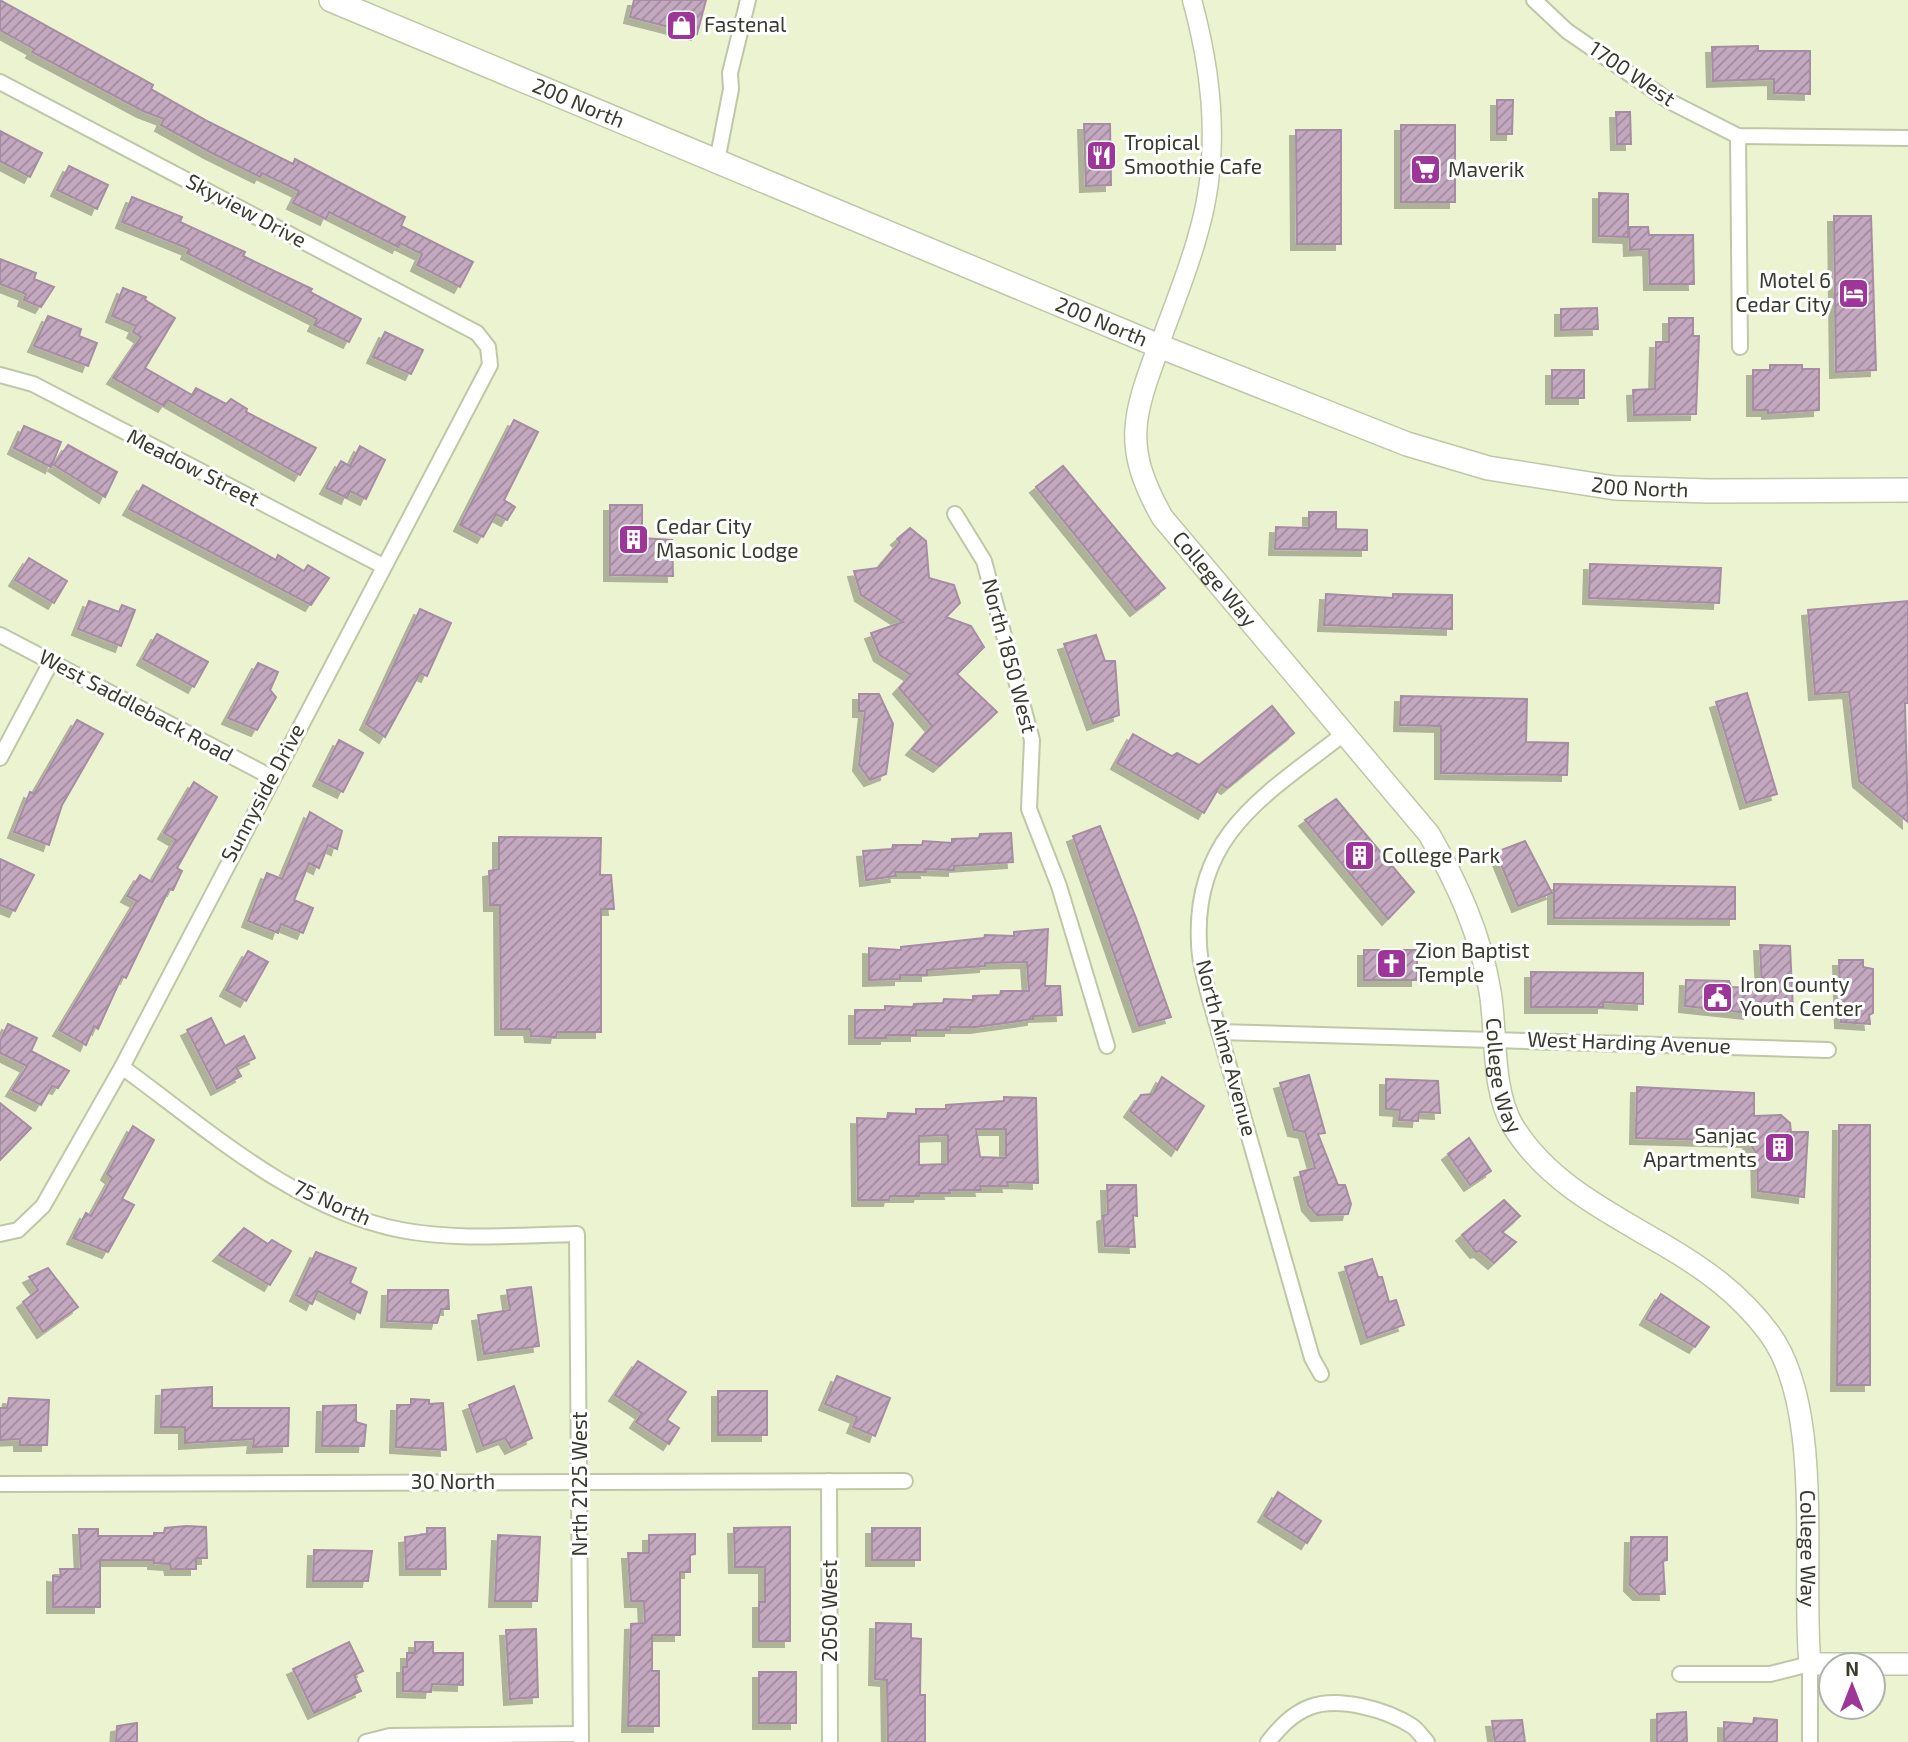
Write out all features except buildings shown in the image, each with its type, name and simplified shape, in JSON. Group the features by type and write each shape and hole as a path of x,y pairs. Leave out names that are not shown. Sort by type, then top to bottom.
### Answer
{"main road":[{"name":"200 North","path":"331,0 1159,346 1407,444 1488,468 1543,479 1615,488 1709,491 1908,490"},
{"name":"College Way","path":"1159,346 1142,391 1135,426 1136,456 1145,486 1162,517 1346,732 1429,834 1459,886 1480,940 1491,994 1500,1082 1511,1123 1536,1160 1573,1191 1709,1272 1740,1299 1770,1335 1794,1383 1805,1438 1806,1620 1810,1664"},
{"path":"1810,1664 1908,1664"}],"street":[{"path":"717,161 731,89 730,73 748,0"},
{"path":"1159,346 1199,233 1210,168 1213,112 1202,35 1192,0"},
{"name":"1700 West","path":"1534,0 1567,31 1669,101 1738,136 1908,138"},
{"name":"Skyview Drive","path":"0,82 477,333 488,347"},
{"path":"1738,136 1740,347"},
{"name":"Sunnyside Drive","path":"0,1234 18,1230 43,1206 122,1067 271,777 490,365 488,347"},
{"name":"Meadow Street","path":"0,375 33,384 383,566"},
{"name":"North 1850 West","path":"955,514 984,562 1032,740 1029,809 1059,886 1107,1046"},
{"name":"West Saddleback Road","path":"0,635 271,777"},
{"path":"0,758 51,662"},
{"name":"North Aime Avenue","path":"1321,1374 1312,1358 1219,1032 1199,946 1199,907 1212,859 1236,823 1256,803 1346,732"},
{"name":"West Harding Avenue","path":"1219,1032 1828,1049"},
{"name":"75 North","path":"122,1067 264,1169 317,1200 359,1218 399,1230 444,1236 577,1234"},
{"name":"Nrth 2125 West","path":"577,1234 580,1738"},
{"name":"2050 West","path":"829,1481 830,1742"},
{"name":"30 North","path":"0,1485 905,1481"},
{"path":"1680,1674 1770,1674 1810,1664 1810,1742"},
{"path":"1268,1742 1285,1721 1312,1706 1343,1704 1380,1712 1413,1727 1427,1742"},
{"path":"366,1742 390,1736 580,1738"}],"place":[{"name":"Fastenal","path":"681,25"},
{"name":"Tropical Smoothie Cafe","path":"1101,155"},
{"name":"Maverik","path":"1425,170"},
{"name":"Motel 6 Cedar City","path":"1854,293"},
{"name":"Cedar City Masonic Lodge","path":"633,539"},
{"name":"College Park","path":"1359,856"},
{"name":"Zion Baptist Temple","path":"1392,963"},
{"name":"Iron County Youth Center","path":"1717,997"},
{"name":"Sanjac Apartments","path":"1780,1148"}]}
